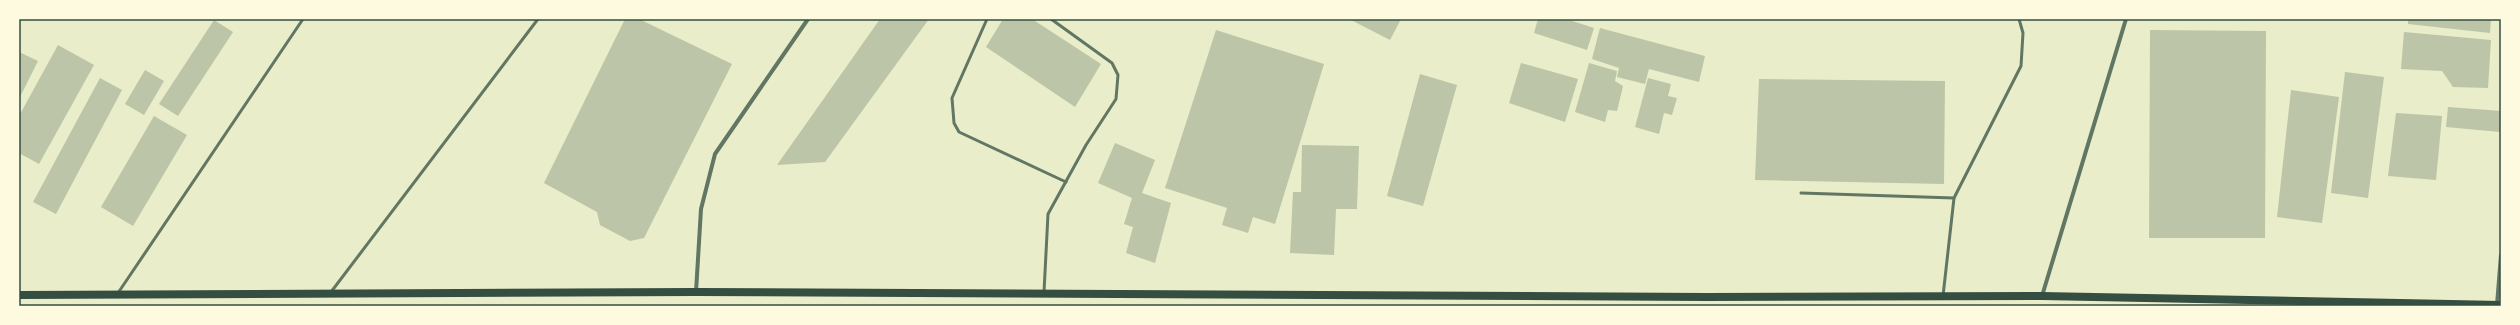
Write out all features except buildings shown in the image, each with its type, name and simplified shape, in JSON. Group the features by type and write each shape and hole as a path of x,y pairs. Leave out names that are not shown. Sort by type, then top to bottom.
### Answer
{"main road":[{"path":"19,295 696,292 2042,296 2499,305"}],"street":[{"path":"696,292 701,208 715,154 808,19"},
{"path":"2042,296 2126,19"},
{"path":"2499,305 2501,255"}],"lane":[{"path":"117,294 303,19"},
{"path":"330,293 538,19"},
{"path":"987,19 952,98 954,123 959,132 1066,182"},
{"path":"1044,294 1048,214 1086,145 1116,99 1118,75 1112,63 1051,19"},
{"path":"1943,296 1954,198 2022,66 2023,33 2019,19"},
{"path":"1801,193 1954,198"}]}
